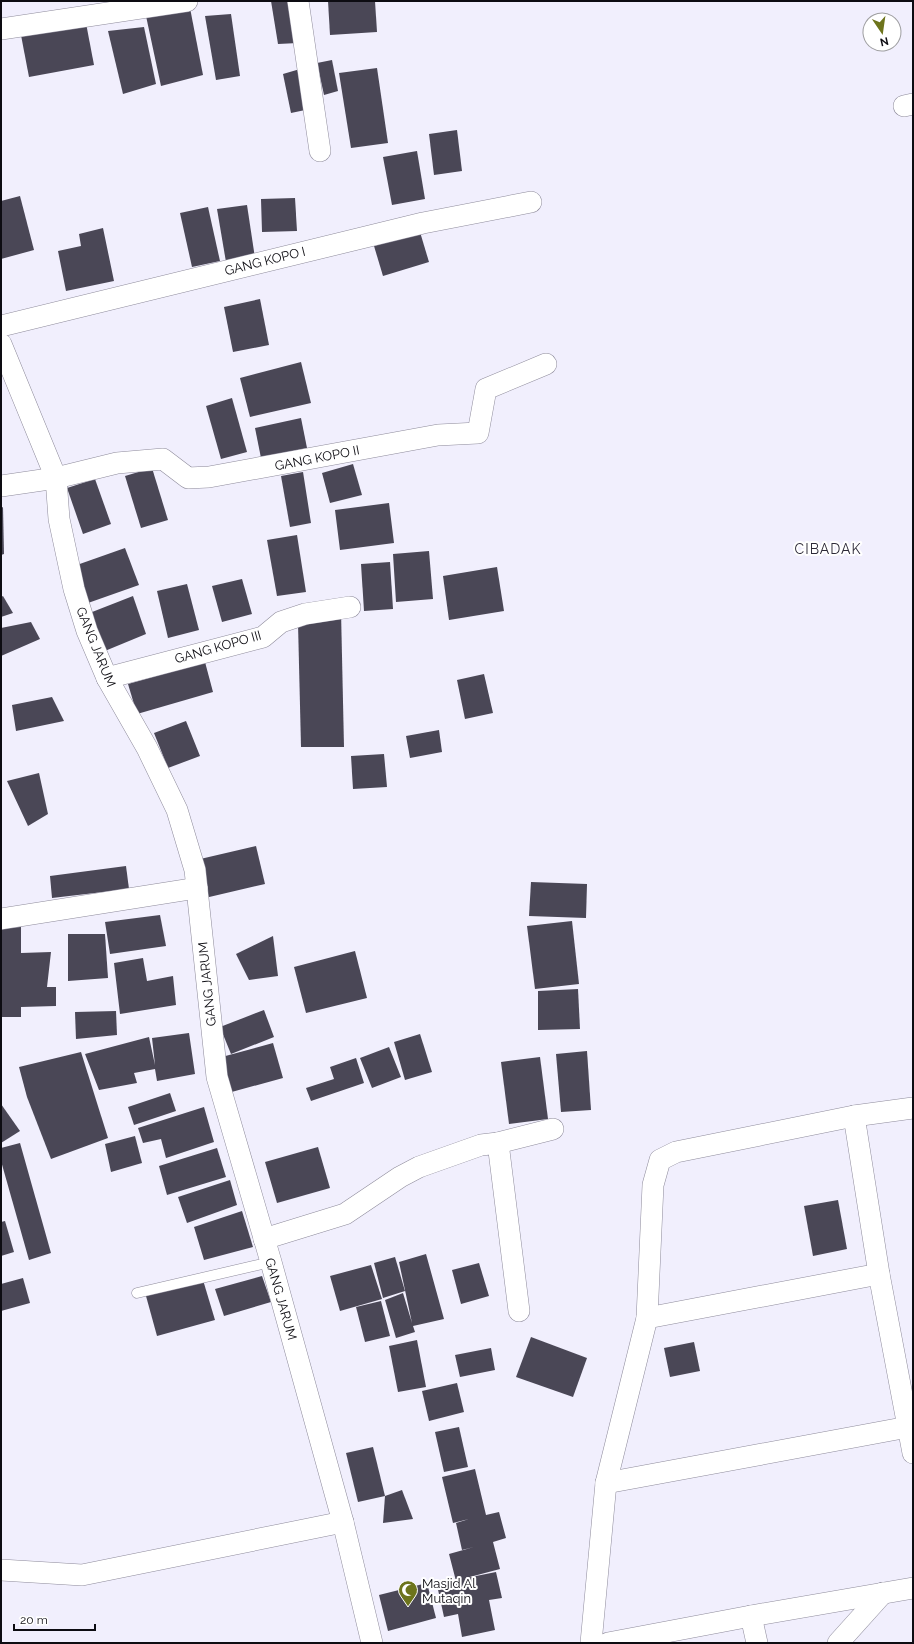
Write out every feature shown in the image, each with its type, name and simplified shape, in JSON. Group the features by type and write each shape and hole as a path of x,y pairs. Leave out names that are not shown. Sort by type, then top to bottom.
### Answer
{"street":[{"path":"1,29 187,1"},
{"path":"298,1 320,151"},
{"name":"GANG KOPO I","path":"1,326 423,223 531,202"},
{"name":"GANG JARUM","path":"1,344 56,478 59,519 74,589 87,631 107,678 147,748 177,810 195,870 217,1076 271,1262 343,1522 372,1643"},
{"name":"GANG KOPO II","path":"56,478 117,463 163,459 188,478 209,477 438,435 478,433 486,389 546,364"},
{"path":"1,486 56,478"},
{"name":"GANG KOPO III","path":"107,678 263,637 281,622 305,614 350,607"},
{"path":"1,919 197,888"},
{"path":"592,1643 606,1483 647,1318 652,1185 660,1160 676,1152 854,1116 913,1108"},
{"path":"854,1116 879,1274 913,1453"},
{"path":"264,1239 345,1214 400,1177 419,1167 481,1146 553,1129"},
{"path":"498,1142 519,1311"},
{"path":"647,1318 879,1274"},
{"path":"606,1483 908,1427"},
{"path":"1,1570 82,1575 343,1522"},
{"path":"608,1643 913,1588"},
{"path":"838,1643 882,1593"},
{"path":"751,1616 757,1643"}],"lane":[{"path":"137,1293 271,1262"}],"building":[{"path":"271,1 290,1 298,43 278,44"},
{"path":"328,1 375,1 377,32 330,35"},
{"path":"190,8 203,75 161,86 146,16"},
{"path":"231,14 240,76 216,80 205,16"},
{"path":"85,18 94,65 29,77 20,30"},
{"path":"144,27 156,84 123,94 108,31"},
{"path":"332,60 338,91 324,95 317,63"},
{"path":"377,68 388,143 351,148 339,73"},
{"path":"300,69 310,109 291,113 283,74"},
{"path":"457,130 462,171 434,175 429,134"},
{"path":"417,151 425,199 392,205 383,157"},
{"path":"20,196 34,250 1,259 1,201"},
{"path":"295,198 297,231 262,232 261,199"},
{"path":"247,205 255,258 226,262 217,209"},
{"path":"208,207 220,261 192,267 180,213"},
{"path":"103,228 114,281 66,291 58,251 81,246 79,234"},
{"path":"420,232 429,262 383,276 374,246"},
{"path":"260,299 269,345 233,352 224,307"},
{"path":"301,362 311,403 250,417 240,378"},
{"path":"232,398 247,452 221,459 206,406"},
{"path":"301,418 307,448 261,458 255,428"},
{"path":"353,464 362,495 330,503 322,473"},
{"path":"152,468 168,520 141,528 125,476"},
{"path":"303,472 311,523 290,527 281,476"},
{"path":"95,479 111,524 83,534 67,488"},
{"path":"389,503 394,543 340,550 335,510"},
{"path":"3,507 4,554 1,555 1,508"},
{"path":"297,535 306,592 277,596 267,540"},
{"path":"125,548 139,585 88,603 74,566"},
{"path":"429,551 433,599 396,602 393,554"},
{"path":"390,562 393,609 364,611 361,564"},
{"path":"497,567 504,611 449,620 443,576"},
{"path":"242,579 252,614 222,622 212,586"},
{"path":"187,584 199,630 168,638 157,591"},
{"path":"3,596 13,613 1,617 1,597"},
{"path":"133,596 146,634 100,653 87,614"},
{"path":"341,611 344,747 301,747 298,623"},
{"path":"31,622 40,639 1,656 1,628"},
{"path":"205,662 213,692 137,714 128,684"},
{"path":"484,674 493,713 465,719 457,680"},
{"path":"52,697 64,721 16,731 12,705"},
{"path":"186,721 200,756 168,768 154,733"},
{"path":"439,730 442,752 410,758 406,736"},
{"path":"384,754 387,787 353,789 351,756"},
{"path":"39,773 48,814 28,826 7,781"},
{"path":"256,846 265,884 205,898 196,860"},
{"path":"126,866 129,889 52,898 50,876"},
{"path":"531,882 587,884 586,918 529,916"},
{"path":"160,915 166,946 110,954 105,922"},
{"path":"572,921 579,984 535,989 527,926"},
{"path":"21,927 21,953 51,952 47,987 56,987 56,1006 21,1007 21,1017 1,1017 1,928"},
{"path":"68,934 105,934 108,978 68,981"},
{"path":"273,936 278,976 249,980 236,954"},
{"path":"355,951 367,998 306,1013 294,967"},
{"path":"143,958 147,981 173,976 176,1005 120,1014 114,963"},
{"path":"578,989 580,1029 538,1030 538,991"},
{"path":"264,1010 274,1037 231,1054 220,1027"},
{"path":"116,1011 117,1035 76,1039 75,1012"},
{"path":"189,1033 195,1074 157,1081 155,1069 134,1073 137,1083 99,1090 85,1054 149,1037 155,1065 152,1038"},
{"path":"420,1034 432,1072 405,1080 394,1042"},
{"path":"273,1043 283,1078 228,1093 218,1058"},
{"path":"389,1047 401,1077 372,1088 360,1058"},
{"path":"587,1051 591,1110 561,1112 556,1054"},
{"path":"81,1052 108,1138 51,1159 27,1097 19,1067"},
{"path":"540,1057 548,1119 509,1124 501,1062"},
{"path":"356,1058 364,1083 311,1101 306,1088 334,1079 330,1067"},
{"path":"170,1093 176,1111 134,1125 128,1107"},
{"path":"1,1104 20,1131 1,1143"},
{"path":"204,1107 214,1142 166,1158 161,1139 143,1143 138,1128"},
{"path":"135,1136 142,1163 111,1172 105,1144"},
{"path":"20,1143 51,1253 29,1260 1,1161 1,1148"},
{"path":"318,1147 330,1188 277,1203 265,1162"},
{"path":"217,1148 226,1177 167,1195 159,1166"},
{"path":"230,1180 237,1205 187,1223 178,1197"},
{"path":"838,1200 847,1249 813,1256 804,1206"},
{"path":"242,1211 253,1247 204,1260 194,1227"},
{"path":"5,1221 14,1252 1,1256 1,1222"},
{"path":"426,1254 444,1319 413,1326 415,1332 396,1338 385,1300 403,1293 412,1323 399,1262"},
{"path":"395,1257 405,1291 383,1298 374,1263"},
{"path":"479,1263 489,1296 461,1304 452,1270"},
{"path":"371,1265 382,1299 340,1311 330,1276"},
{"path":"262,1276 271,1302 224,1316 215,1289"},
{"path":"23,1278 30,1303 1,1311 1,1284"},
{"path":"203,1280 215,1320 157,1336 146,1296"},
{"path":"381,1301 390,1336 365,1342 356,1307"},
{"path":"531,1337 587,1358 573,1397 516,1377"},
{"path":"417,1340 426,1387 398,1392 389,1346"},
{"path":"694,1342 700,1371 670,1377 664,1348"},
{"path":"491,1348 495,1370 460,1377 455,1355"},
{"path":"457,1383 464,1412 429,1421 422,1391"},
{"path":"459,1427 468,1467 444,1472 435,1432"},
{"path":"373,1447 385,1496 358,1502 346,1453"},
{"path":"475,1469 486,1515 499,1512 506,1538 493,1542 500,1569 466,1578 496,1572 502,1598 489,1600 495,1630 462,1637 458,1614 444,1617 437,1585 456,1581 449,1554 474,1547 462,1550 456,1523 469,1519 453,1523 442,1477"},
{"path":"402,1490 413,1519 383,1523 385,1496"},
{"name":"Masjid Al Mutaqin","path":"427,1583 436,1618 388,1631 379,1595"}],"place":[{"name":"Masjid Al Mutaqin","path":"408,1607"}],"district":[{"name":"CIBADAK","path":"828,549"}]}
